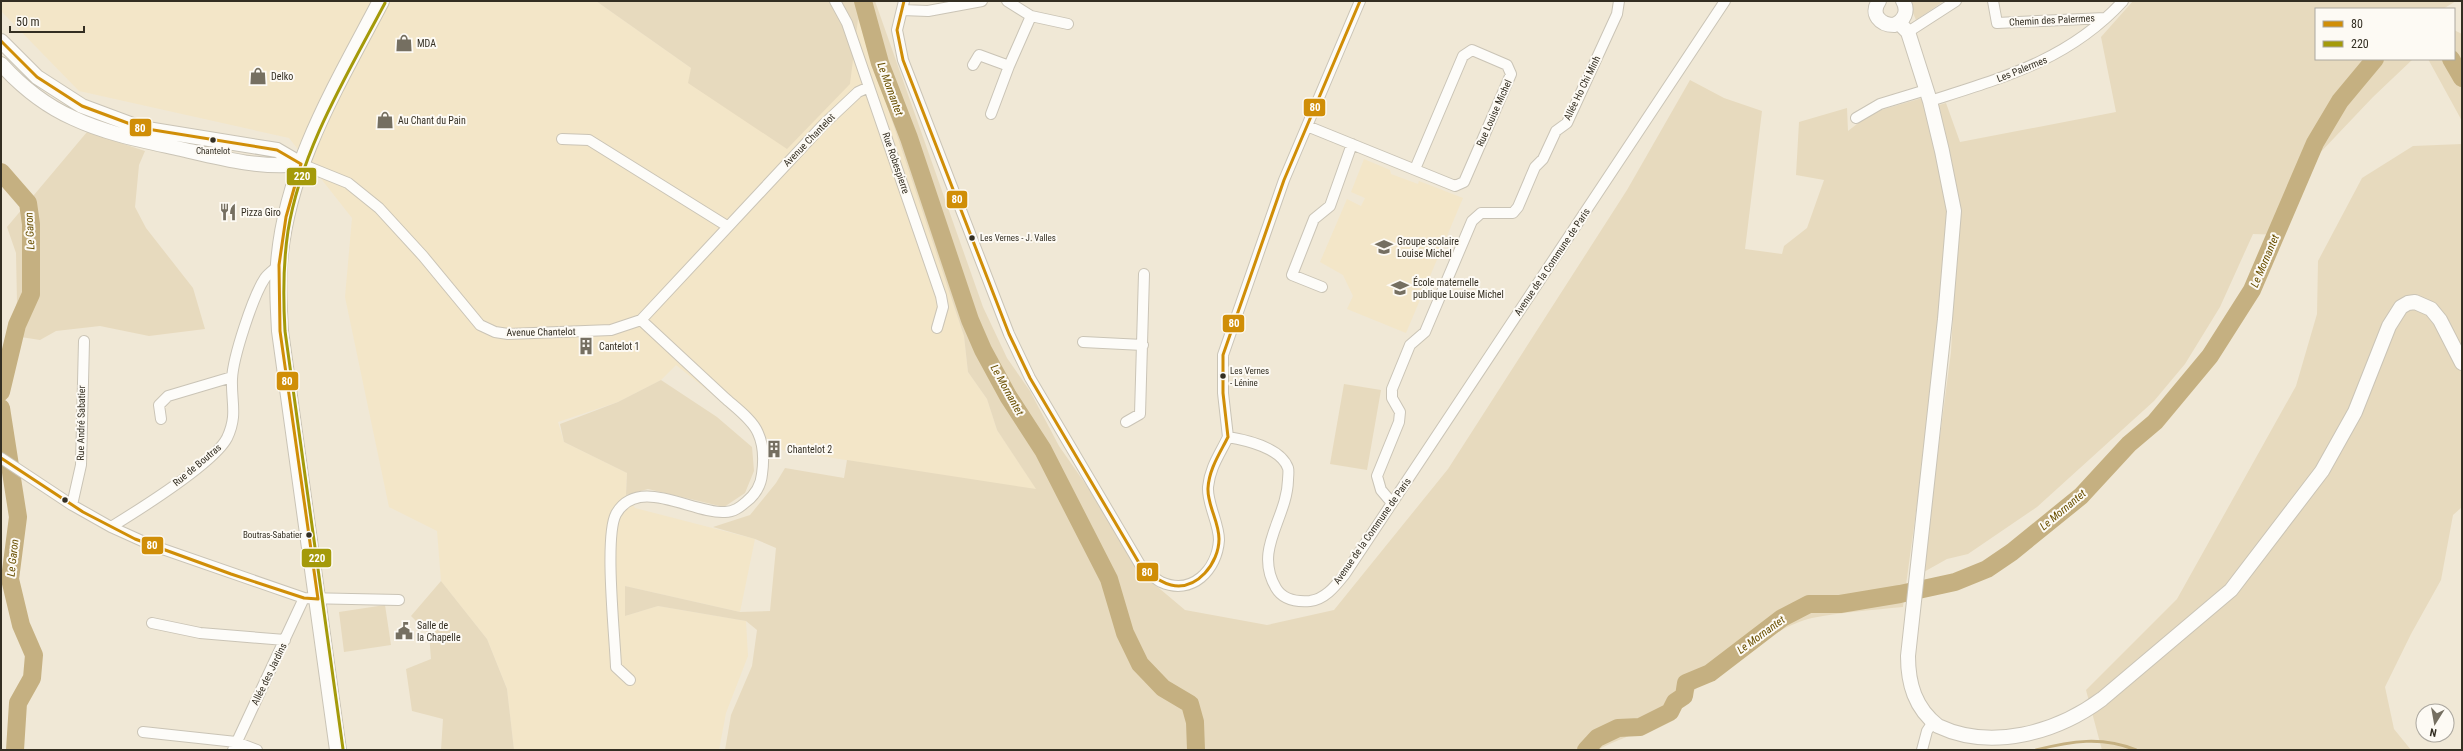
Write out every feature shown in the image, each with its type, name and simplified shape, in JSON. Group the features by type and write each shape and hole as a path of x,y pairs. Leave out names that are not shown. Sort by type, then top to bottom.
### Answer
{"main road":[{"path":"338,750 311,599 280,331 279,265 286,217 301,164 317,125 381,1"}],"street":[{"name":"Rue Robespierre","path":"835,1 847,23 942,296 943,307 937,328"},
{"path":"982,1 928,11 903,5 897,30 903,60 1008,334 1030,378 1142,568 1162,582 1187,586 1204,576 1215,558 1219,539 1208,489 1210,468 1228,437 1223,393 1223,355 1284,180 1360,1"},
{"path":"1007,1 1031,16 1068,24"},
{"name":"Allée Ho Chi Minh","path":"1392,503 1380,490 1377,476 1399,422 1400,412 1392,398 1392,389 1410,345 1425,332 1472,221 1481,213 1505,215 1513,213 1518,207 1535,167 1543,159 1556,131 1567,123 1617,14 1619,1"},
{"name":"Avenue de la Commune de Paris","path":"1228,437 1246,441 1277,454 1288,468 1288,487 1267,550 1269,576 1280,594 1298,602 1316,600 1330,591 1345,574 1725,1"},
{"path":"1879,1 1875,8 1878,18 1888,25 1903,27 1956,1"},
{"path":"1902,1 1905,14 1903,27 1928,96 1942,150 1954,211 1945,319 1912,600 1908,676 1919,706 1933,722 1958,739 1985,746 2011,744 2047,734 2080,715 2102,699 2231,590 2322,472 2356,412 2392,319 2396,313 2408,303 2423,304 2431,309 2440,320 2462,363"},
{"name":"Chemin des Palermes","path":"1993,1 1997,23 2105,18"},
{"name":"Les Palermes","path":"1856,118 1880,104 1928,96 2006,76 2052,57 2079,40 2123,1"},
{"path":"991,114 1009,66 1031,16"},
{"path":"1,42 37,77 82,106 141,128 199,139 278,150 301,164"},
{"name":"Rue Louise Michel","path":"1307,126 1455,186 1464,182 1511,74 1507,65 1472,50 1463,56 1415,169"},
{"path":"973,65 979,55 1009,66"},
{"path":"1,64 43,101 73,118 122,136 245,162 281,166 301,164"},
{"name":"Avenue Chantelot","path":"301,164 348,184 379,208 424,256 480,325 495,332 508,334 611,330 641,320 727,226 824,124 858,92 869,87"},
{"path":"562,139 589,140 727,226"},
{"path":"1322,288 1292,275 1314,220 1330,206 1352,144"},
{"path":"245,162 248,146"},
{"name":"Rue de Boutras","path":"111,527 184,478 226,440 232,425 235,410 232,377 247,320 265,278 279,265"},
{"path":"1126,422 1140,414 1144,274"},
{"path":"630,680 616,667 610,542 616,514 624,504 637,497 653,497 725,512 738,509 755,495 761,482 764,464 764,450 758,431 738,409 641,320"},
{"name":"Rue André Sabatier","path":"72,505 81,465 84,341"},
{"path":"1083,342 1143,345"},
{"path":"160,419 159,405 168,396 232,377"},
{"path":"1,458 29,475 72,505 111,527 151,545 311,599 399,600"},
{"name":"Allée des Jardins","path":"234,746 285,640 311,599"},
{"path":"152,623 200,633 285,640"},
{"path":"1922,750 1927,731 1933,722"},
{"path":"143,732 257,750"}],"shaded area":[{"path":"1,1 596,1 691,68 858,18 964,336 968,372 987,399 997,430 1037,490 782,450 676,365 661,380 618,402 558,422 564,442 627,473 626,495 635,508 755,539 740,612 625,586 625,616 658,606 746,621 748,656 726,713 719,750 514,750 507,689 487,639 441,581 437,531 389,507 345,297 352,218 289,138 79,91 1,11"},
{"path":"596,1 875,1 983,307 1007,358 1030,391 1059,446 1089,489 1141,573 1185,610 1267,625 1334,610 1448,469 1627,190 1690,80 1724,98 1762,111 1745,249 1782,254 1784,246 1807,228 1824,180 1796,175 1799,122 1847,108 1848,131 1871,113 1922,98 1925,109 1946,103 1960,142 2116,112 2101,37 2133,1 2456,1 2445,8 2315,8 2315,60 2412,60 2373,97 2316,157 2283,235 2253,234 2220,307 2185,364 2154,401 2037,507 1968,554 1947,559 1922,573 1951,352 1955,275 1926,438 1903,607 1857,611 1812,618 1798,622 1783,629 1737,658 1697,687 1676,710 1664,718 1638,732 1597,750 725,750 731,715 752,666 757,630 746,621 658,606 625,616 625,586 740,612 770,611 776,548 755,539 713,527 750,515 776,483 785,468 844,478 847,460 1036,489 997,430 987,399 968,372 964,336 858,19 850,84 787,149 688,83 691,68"},
{"path":"1908,1 1944,1 1916,20"},
{"path":"2455,30 2462,34 2462,121 2429,60 2455,60"},
{"path":"87,132 145,151 139,165 135,207 146,228 193,288 205,329 149,336 100,326 56,331 40,340 8,335 17,302 16,253 7,227"},
{"path":"2462,144 2462,507 2453,515 2441,580 2411,634 2385,687 2394,729 2411,750 2102,750 2086,690 2177,599 2296,386 2317,314 2318,261 2362,178 2413,146"},
{"name":"Groupe scolaire Louise Michel","path":"1364,159 1390,170 1391,174 1418,184 1419,181 1463,198 1406,333 1347,309 1353,296 1343,275 1320,262 1347,199 1361,206 1365,198 1351,192"},
{"path":"661,380 717,417 752,447 754,471 745,493 724,507 648,489 626,495 627,473 564,442 560,424 618,402"},
{"path":"1344,384 1381,390 1367,470 1330,464"},
{"path":"441,581 487,639 507,689 514,750 441,750 443,719 412,711 406,669 431,659 429,634 411,616"},
{"path":"385,605 391,645 344,652 339,612"}],"waterway":[{"name":"Le Mornantet","path":"863,1 880,63 909,138 970,320 983,350 1008,396 1043,450 1109,579 1125,633 1140,664 1163,688 1190,704 1195,722 1196,750"},
{"name":"Le Mornantet","path":"1586,750 1597,738 1618,728 1640,727 1670,712 1675,702 1684,696 1686,683 1710,673 1782,618 1809,604 1840,604 1900,594 1955,582 1987,569 2012,552 2081,496 2129,444 2155,422 2210,356 2252,290 2315,143 2340,101 2374,60"},
{"name":"Le Mornantet","path":"2452,60 2462,78"},
{"name":"Le Garon","path":"1,172 28,203 31,224 31,294 17,325 1,392"},
{"name":"Le Garon","path":"1,408 18,517 10,579 21,625 34,655 32,678 18,703 15,750"},
{"path":"2036,750 2062,744 2086,741 2111,743 2136,750"}],"transit line":[{"name":"80","path":"904,1 897,30 903,60 1009,334 1030,378 1142,568 1163,582 1181,586 1189,584 1198,579 1211,566 1218,548 1219,539 1217,526 1209,501 1208,488 1210,474 1228,437"},
{"name":"80","path":"1228,437 1223,393 1223,355 1284,180 1360,1"},
{"name":"220","path":"343,749 285,331 284,268 286,243 294,201 314,142 341,85 385,3"},
{"name":"80","path":"1,41 37,77 82,106 141,128 277,150 301,164"},
{"name":"80","path":"301,164 286,217 279,265 280,331 318,599"},
{"name":"80","path":"1,458 83,512 135,539 231,574 304,598 318,599"}],"place":[{"name":"MDA","path":"404,43"},
{"name":"Delko","path":"258,76"},
{"name":"Au Chant du Pain","path":"385,120"},
{"name":"Chantelot","path":"213,140"},
{"name":"Pizza Giro","path":"228,212"},
{"name":"Les Vernes - J. Valles","path":"972,238"},
{"name":"Groupe scolaire Louise Michel","path":"1384,247"},
{"name":"École maternelle publique Louise Michel","path":"1400,288"},
{"name":"Cantelot 1","path":"586,346"},
{"name":"Les Vernes - Lénine","path":"1223,376"},
{"name":"Chantelot 2","path":"774,449"},
{"name":"Boutras-Sabatier","path":"309,535"},
{"name":"Salle de la Chapelle","path":"404,631"}]}
